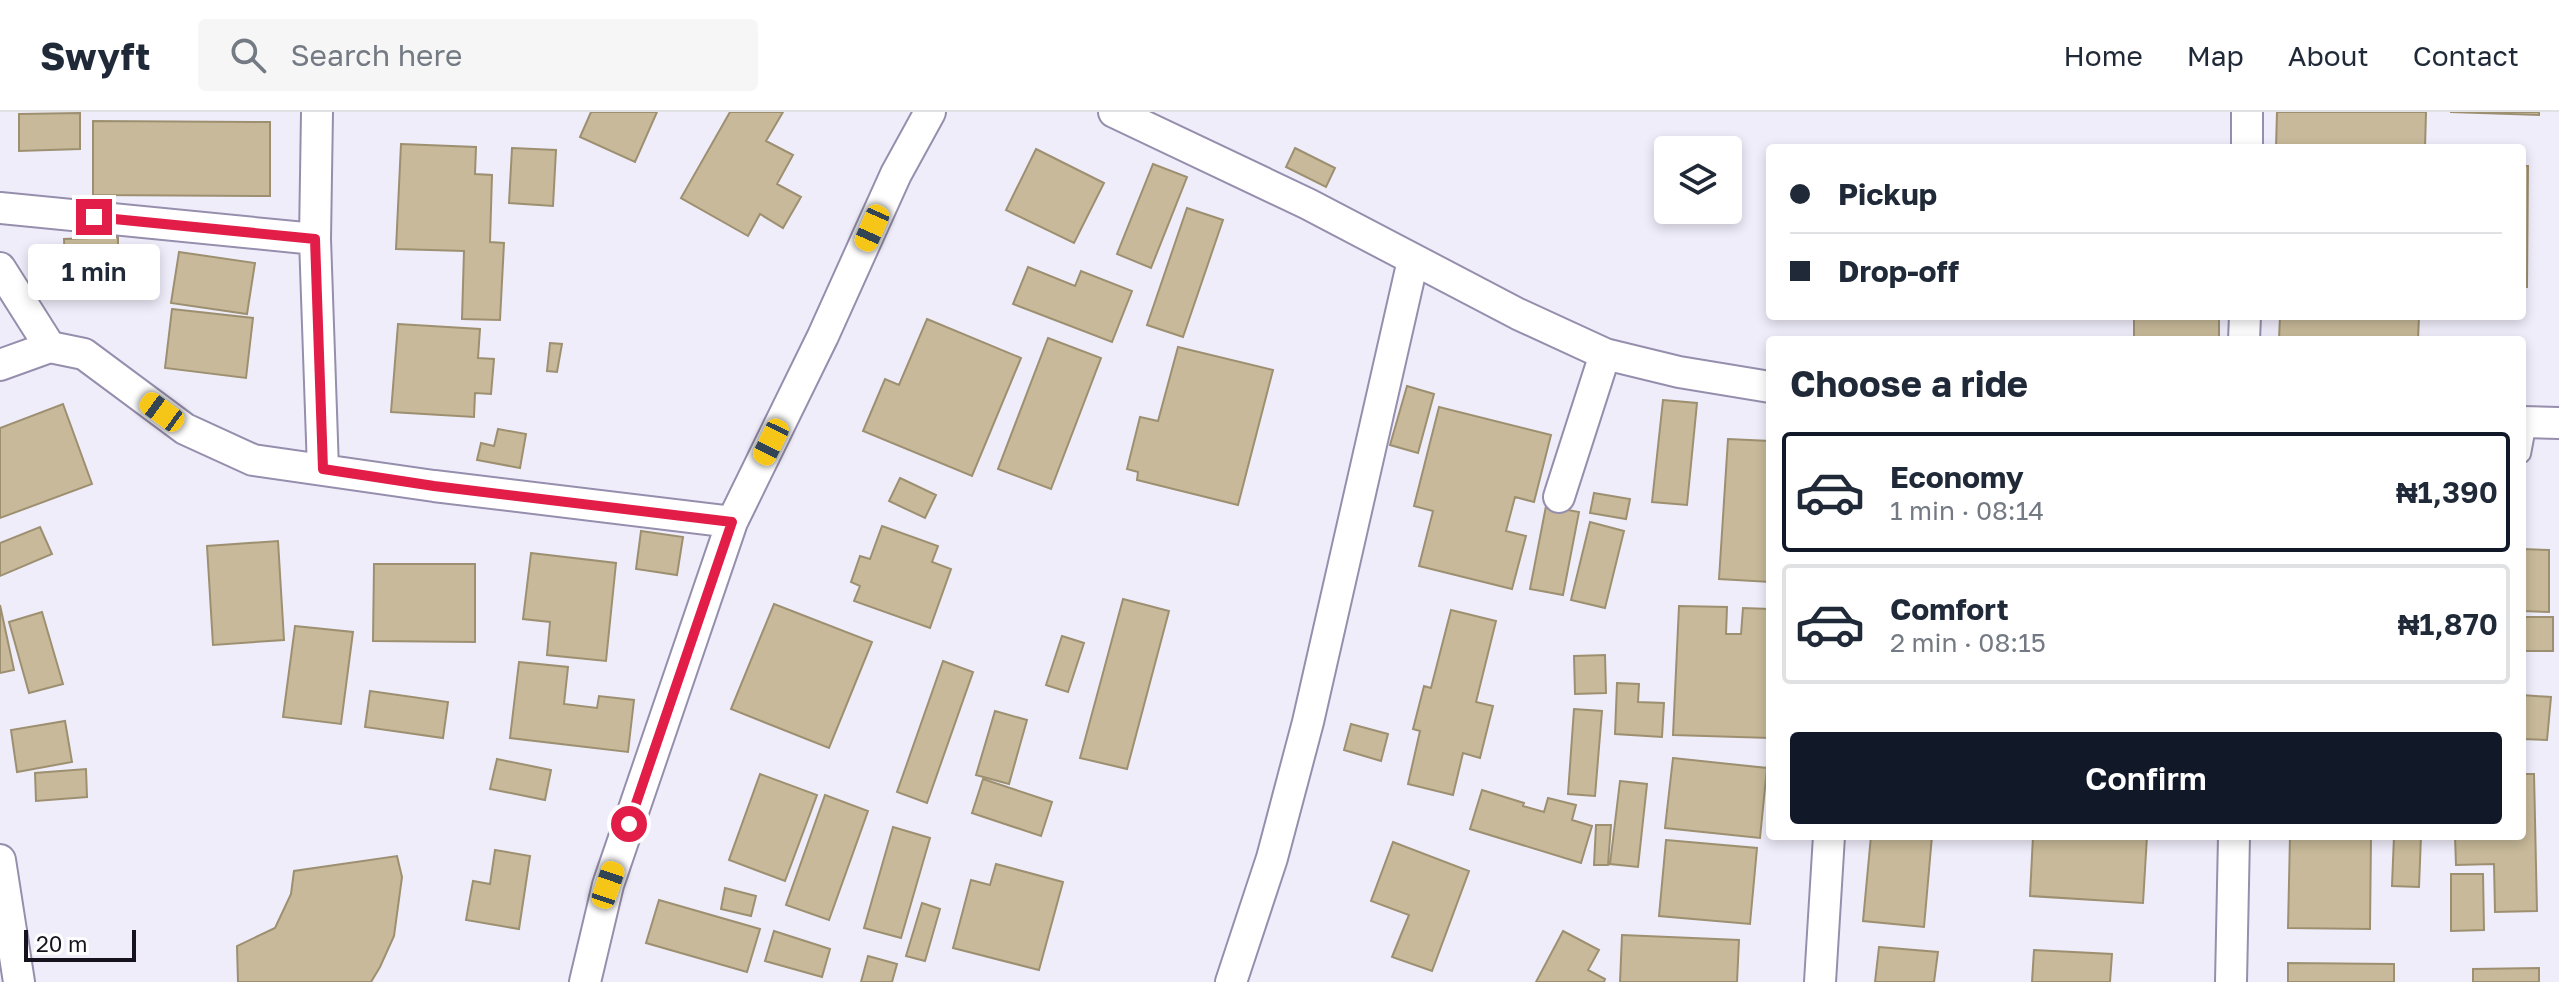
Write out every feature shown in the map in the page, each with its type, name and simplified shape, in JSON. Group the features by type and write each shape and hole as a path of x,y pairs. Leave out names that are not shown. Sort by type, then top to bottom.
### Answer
{"street":[{"path":"317,112 315,239 323,469"},
{"path":"585,982 608,885 732,522 823,336 896,174 930,112"},
{"path":"2247,112 2247,144"},
{"path":"1117,113 1320,210 1518,314 1605,354 1679,372 1766,386"},
{"path":"0,208 315,239"},
{"path":"1231,982 1272,858 1308,722 1413,260"},
{"path":"0,268 50,347"},
{"path":"0,365 50,347 84,354 185,429 253,460 434,486 732,522"},
{"path":"1559,497 1605,354"},
{"path":"2526,422 2559,423"},
{"path":"1820,982 1829,840"},
{"path":"2231,982 2234,840"},
{"path":"0,860 19,982"}],"building":[{"path":"591,112 657,112 635,162 580,137"},
{"path":"730,112 783,112 766,141 793,155 777,184 801,197 783,228 760,214 748,236 681,198"},
{"path":"2277,112 2426,112 2425,144 2276,144"},
{"path":"2450,112 2539,112 2539,115"},
{"path":"80,113 80,149 19,151 19,114"},
{"path":"93,121 270,122 270,196 93,195"},
{"path":"401,144 476,147 475,174 492,175 490,242 504,243 500,320 462,319 464,251 396,249"},
{"path":"512,148 556,150 553,206 509,203"},
{"path":"1295,148 1335,168 1326,187 1286,167"},
{"path":"1036,149 1104,183 1074,243 1006,210"},
{"path":"1153,164 1187,177 1151,268 1117,254"},
{"path":"2526,166 2528,166 2527,287"},
{"path":"1187,208 1223,220 1183,337 1147,325"},
{"path":"118,237 118,264 65,265 64,239"},
{"path":"179,252 255,263 247,314 171,303"},
{"path":"1028,267 1075,286 1081,271 1132,291 1112,342 1013,304"},
{"path":"172,309 253,318 246,378 165,368"},
{"path":"927,319 1021,358 972,476 863,431 885,379 899,385"},
{"path":"2134,320 2219,320 2219,336 2134,336"},
{"path":"2280,320 2419,320 2418,336 2279,336"},
{"path":"398,324 480,329 478,358 494,359 491,394 475,393 474,417 391,412"},
{"path":"1048,338 1101,358 1051,489 998,469"},
{"path":"550,343 562,344 557,372 547,371"},
{"path":"1178,347 1273,370 1238,505 1137,480 1138,472 1127,469 1140,417 1158,421"},
{"path":"1407,386 1434,394 1418,453 1390,445"},
{"path":"1663,400 1697,403 1687,505 1652,502"},
{"path":"63,404 92,484 0,518 0,428"},
{"path":"1439,407 1551,435 1534,502 1515,497 1506,531 1526,536 1512,589 1419,566 1433,511 1414,506"},
{"path":"498,429 526,434 520,468 477,460 481,443 494,446"},
{"path":"1728,439 1766,441 1766,582 1719,579"},
{"path":"900,478 936,495 925,518 889,501"},
{"path":"1594,493 1630,499 1626,519 1590,513"},
{"path":"1546,506 1579,512 1563,595 1530,589"},
{"path":"1590,522 1624,531 1605,608 1571,600"},
{"path":"882,526 938,546 932,562 951,569 930,628 854,601 860,586 851,582 860,556 870,559"},
{"path":"40,527 52,554 0,576 0,543"},
{"path":"641,531 683,537 677,575 636,569"},
{"path":"278,541 284,640 213,645 207,546"},
{"path":"2526,549 2549,550 2549,612 2526,611"},
{"path":"531,553 616,563 606,661 547,655 550,622 523,619"},
{"path":"374,564 475,564 475,642 373,641"},
{"path":"1123,599 1169,611 1127,769 1080,758"},
{"path":"774,604 872,642 829,748 731,709"},
{"path":"0,605 14,670 0,673"},
{"path":"1679,606 1727,607 1726,634 1741,634 1743,608 1766,609 1766,738 1673,735"},
{"path":"1451,610 1496,621 1476,702 1493,706 1480,758 1463,753 1453,795 1408,784 1420,731 1413,729 1424,686 1431,688"},
{"path":"42,612 63,684 29,693 9,622"},
{"path":"2526,617 2553,617 2553,651 2526,651"},
{"path":"295,626 353,632 341,724 283,717"},
{"path":"1062,636 1084,643 1068,692 1046,685"},
{"path":"1605,655 1606,693 1575,694 1574,656"},
{"path":"943,661 973,672 927,803 897,792"},
{"path":"519,662 568,667 564,704 597,708 599,696 634,700 628,752 510,738"},
{"path":"1617,683 1639,684 1638,702 1664,703 1662,737 1615,734"},
{"path":"370,691 448,702 443,738 365,727"},
{"path":"2526,695 2551,697 2547,740 2526,739"},
{"path":"1574,709 1602,711 1595,796 1568,794"},
{"path":"995,711 1027,720 1009,784 976,775"},
{"path":"65,721 72,762 17,772 11,730"},
{"path":"1351,724 1388,734 1381,761 1344,750"},
{"path":"1673,758 1766,768 1760,838 1665,828"},
{"path":"497,759 551,770 545,800 490,789"},
{"path":"86,769 87,797 36,801 35,773"},
{"path":"760,774 817,795 785,881 729,860"},
{"path":"2526,774 2534,774 2537,911 2495,912 2494,864 2456,865 2455,840 2526,840"},
{"path":"983,779 1052,802 1041,836 972,813"},
{"path":"1620,781 1647,784 1638,867 1610,864"},
{"path":"1482,790 1544,812 1548,798 1576,805 1572,820 1592,826 1581,863 1470,829"},
{"path":"825,795 868,811 829,920 786,905"},
{"path":"1596,825 1611,825 1608,865 1594,865"},
{"path":"893,827 930,838 901,938 864,928"},
{"path":"1666,840 1757,848 1750,924 1659,916"},
{"path":"1871,840 1932,840 1924,927 1863,921"},
{"path":"2033,840 2147,840 2143,903 2030,896"},
{"path":"2290,840 2371,840 2370,929 2288,928"},
{"path":"2394,840 2421,840 2419,887 2392,886"},
{"path":"1393,842 1469,871 1432,971 1392,957 1409,915 1371,901"},
{"path":"495,850 530,856 519,929 466,920 473,881 490,884"},
{"path":"397,856 402,877 394,936 371,982 238,982 237,946 275,928 291,894 294,871"},
{"path":"996,864 1063,882 1039,970 953,948 971,880 990,885"},
{"path":"2451,874 2483,874 2484,930 2451,931"},
{"path":"725,888 756,896 751,916 721,909"},
{"path":"659,900 760,929 747,972 646,943"},
{"path":"922,903 940,909 925,961 906,956"},
{"path":"774,931 830,949 822,977 765,961"},
{"path":"1563,931 1599,950 1588,970 1605,979 1604,982 1536,982"},
{"path":"1622,935 1739,940 1737,982 1620,982"},
{"path":"1879,947 1938,952 1934,982 1875,982"},
{"path":"2034,950 2112,954 2110,982 2032,982"},
{"path":"868,956 897,964 892,982 861,982"},
{"path":"2288,963 2394,964 2394,982 2288,982"},
{"path":"2539,968 2539,982 2473,982 2473,969"}],"route":[{"path":"94,217 315,239 323,469 434,486 732,522 629,824"}]}
